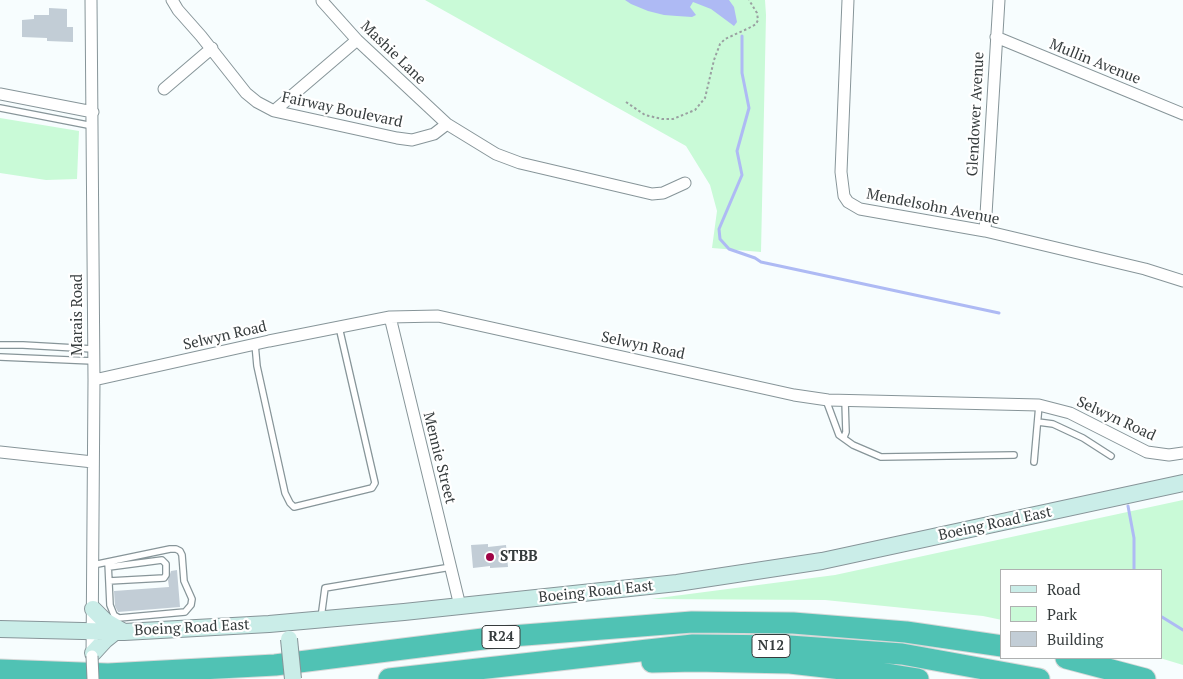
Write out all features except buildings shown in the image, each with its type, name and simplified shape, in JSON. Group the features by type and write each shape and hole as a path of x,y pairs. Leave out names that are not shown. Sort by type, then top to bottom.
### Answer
{"highway":[{"name":"R24","path":"0,670 108,674 275,665 500,637 692,622 793,623 897,631 1000,646"},
{"name":"N12","path":"502,666 694,645 788,646 902,654 1039,679"},
{"path":"1070,659 1146,679"},
{"name":"R24","path":"389,679 502,666 695,661 790,663 893,674 918,679"}],"main road":[{"name":"Boeing Road East","path":"0,629 120,632 269,624 677,583 822,561 1183,483"},
{"path":"72,631 92,653 104,640 120,632 93,610"},
{"path":"289,638 302,627 364,614"},
{"path":"269,624 289,638 293,679"}],"street":[{"name":"Marais Road","path":"91,0 94,380 93,679"},
{"name":"Fairway Boulevard","path":"172,0 178,10 212,48 246,93 257,102 274,111 412,140 434,134 447,124"},
{"name":"Mendelsohn Avenue","path":"848,0 841,172 844,196 848,202 860,209 985,231 1145,269 1183,281"},
{"name":"Glendower Avenue","path":"985,231 999,0"},
{"name":"Mashie Lane","path":"322,1 357,40 447,124"},
{"name":"Mullin Avenue","path":"996,37 1183,114"},
{"path":"274,111 357,40"},
{"path":"164,88 212,48"},
{"path":"0,94 92,112"},
{"path":"447,124 496,154 520,163 652,194 664,193 685,183"},
{"name":"Selwyn Road","path":"94,380 338,326 390,317 438,316 794,395 826,400 1039,405 1070,413 1147,452 1183,453"},
{"name":"Mennie Street","path":"390,317 460,606"},
{"path":"0,452 93,462"}],"lane":[{"path":"0,108 93,126"},
{"path":"255,344 257,366 285,493 294,507 372,488 375,484 338,326"},
{"path":"0,345 23,344 93,355"},
{"path":"0,357 93,355"},
{"path":"826,400 839,435 853,445 881,457 1014,455"},
{"path":"844,437 846,432 845,401"},
{"path":"1034,462 1039,405"},
{"path":"1038,422 1053,424 1083,438 1111,456"},
{"path":"176,549 182,555 184,581 190,593 192,605 185,612 120,618 114,615 112,611 108,564 176,549"},
{"path":"93,565 162,560 166,564 166,575 164,578 109,581"},
{"path":"321,618 324,588 450,567"}],"path":[{"path":"626,102 645,114 662,119 673,119 695,110 705,98 720,44 725,38 749,28 756,24 758,20 757,13 749,0"}],"green space":[{"path":"425,0 765,0 761,252 712,248 717,211 710,185 686,146"},
{"path":"0,118 79,131 77,179 46,180 0,173"},
{"path":"1183,500 1183,665 1163,659 1163,569 1000,569 1000,620 983,616 825,600 651,599 835,575"}],"water":[{"path":"625,0 729,0 734,7 737,22 734,26 711,9 693,2 690,7 696,15 692,17 664,15 648,11"}],"waterway":[{"path":"742,36 742,73 749,108 737,151 742,175 719,229 720,239 729,249 761,262 999,313"},
{"path":"1128,506 1134,538 1134,569"},
{"path":"1163,618 1183,630"}],"place":[{"name":"STBB","path":"490,557"}]}
